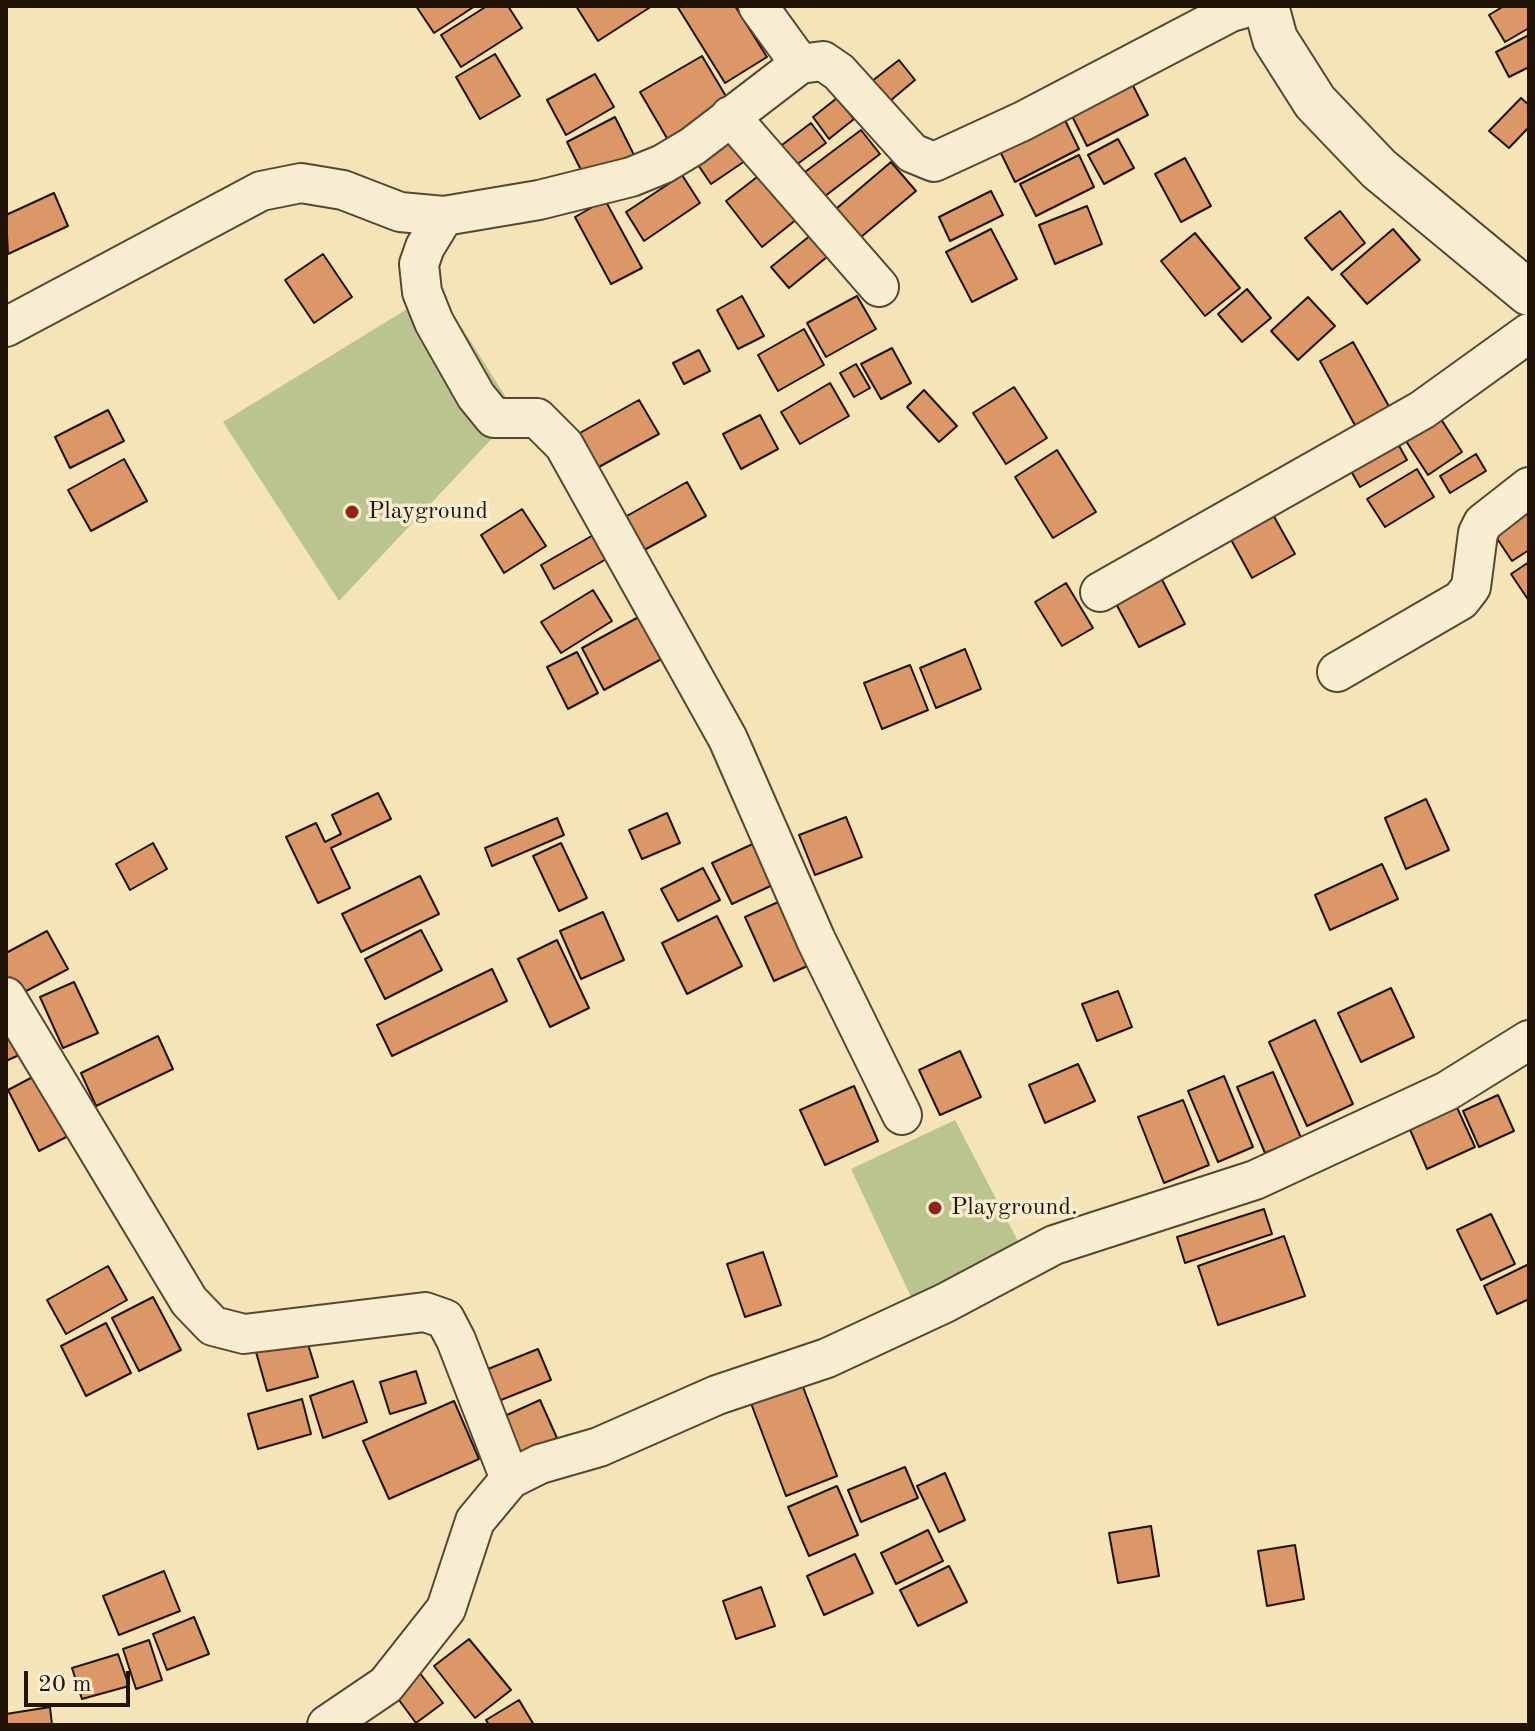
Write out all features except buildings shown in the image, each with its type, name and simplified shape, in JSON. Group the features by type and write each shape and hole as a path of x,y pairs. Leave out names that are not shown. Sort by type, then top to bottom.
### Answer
{"street":[{"path":"758,6 800,64"},
{"path":"6,327 261,191 301,183 343,190 400,212 444,216 539,200 631,177 663,164 693,146 800,64 823,61 839,72 912,153 934,162 1010,127 1231,12 1252,6"},
{"path":"1266,6 1275,39 1315,102 1379,169 1529,293"},
{"path":"730,116 879,287"},
{"path":"444,216 425,247 419,264 422,292 434,322 487,412 499,421 537,418 564,445 728,739 816,940 902,1115"},
{"path":"1100,592 1422,410 1529,333"},
{"path":"1337,672 1461,600 1471,587 1475,547 1483,523 1529,487"},
{"path":"6,997 189,1301 213,1326 244,1334 425,1312 445,1319 510,1479"},
{"path":"327,1725 386,1685 446,1609 475,1521 510,1479 540,1464 599,1447 717,1395 827,1358 945,1303 1054,1245 1255,1180 1447,1091 1529,1040"}],"green space":[{"name":"Playground","path":"438,290 516,413 339,601 223,422"},
{"name":"Playground.","path":"955,1120 1021,1247 912,1299 851,1169"}],"place":[{"name":"Playground","path":"352,512"},
{"name":"Playground.","path":"935,1208"}]}
